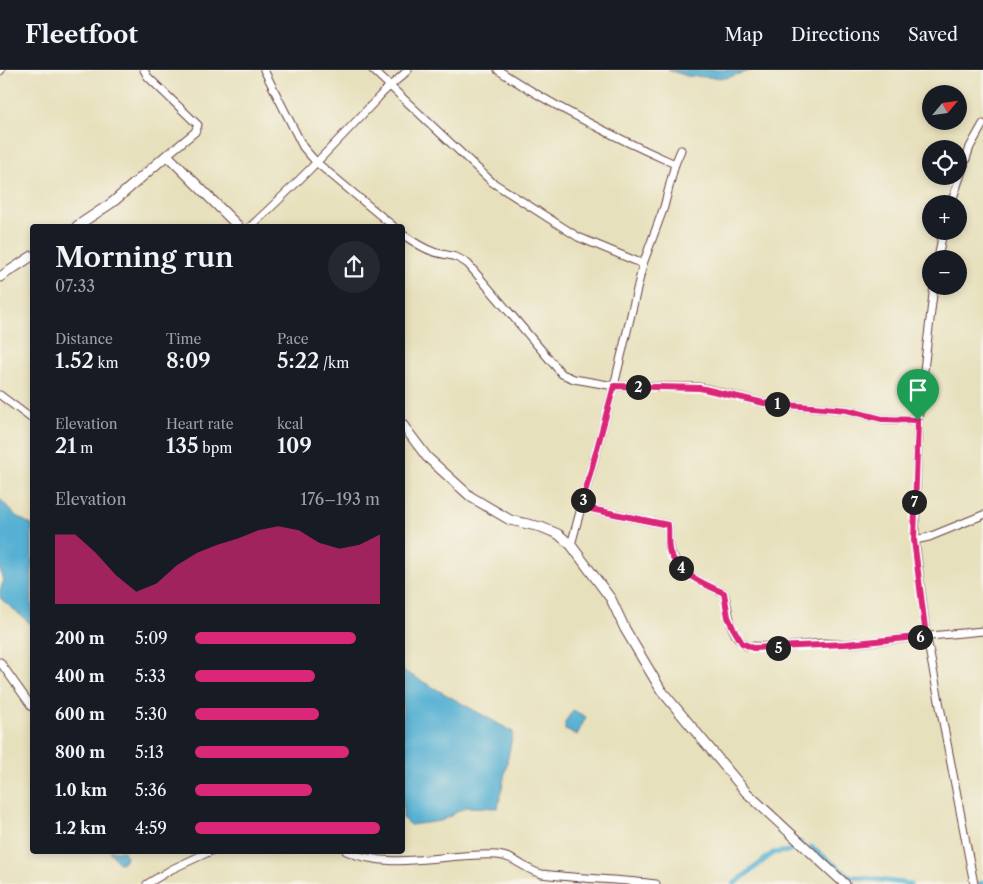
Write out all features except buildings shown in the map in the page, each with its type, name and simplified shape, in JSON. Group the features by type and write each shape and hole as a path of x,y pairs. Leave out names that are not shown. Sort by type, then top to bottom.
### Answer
{"main road":[{"path":"80,224 113,202 167,155 236,224"},
{"path":"0,277 30,257"},
{"path":"405,428 427,457 472,496 510,520 540,527 558,534 571,545 611,599 625,630 661,690 746,792 812,856 845,884"}],"street":[{"path":"144,70 148,77 198,124 195,132 167,155"},
{"path":"264,70 303,147 316,162 391,224"},
{"path":"373,70 492,182 578,237 642,264"},
{"path":"252,224 408,70"},
{"path":"498,70 544,100 624,142 675,164"},
{"path":"954,195 970,147 983,124"},
{"path":"571,545 614,386 620,352 642,264 664,207 675,164 681,150"},
{"path":"405,236 414,243 435,252 454,255 468,264 562,374 574,379 614,386 700,388 764,403 847,410 882,419 918,420"},
{"path":"933,295 918,420 914,540 926,636 974,884"},
{"path":"0,395 30,418"},
{"path":"581,507 668,525 670,552 681,568 691,576 724,593 728,617 738,638 747,646 782,648 983,631"},
{"path":"914,540 929,537 983,515"},
{"path":"0,662 30,704"},
{"path":"147,884 172,869 204,854"},
{"path":"358,854 379,859 433,859 497,855 510,857 542,874 656,884"}],"water":[{"path":"668,70 752,70 726,78 687,76"},
{"path":"0,499 16,516 30,524 30,623 0,598 0,590 4,580 0,570"},
{"path":"405,672 513,732 498,808 466,807 441,821 410,825 405,821"},
{"path":"573,710 586,717 577,735 565,730 565,722"},
{"path":"112,854 125,854 124,862 119,863"}],"waterway":[{"path":"734,884 773,853 788,851 801,843"},
{"path":"811,847 849,876 910,884"},
{"path":"979,884 983,883"}],"route":[{"path":"614,386 683,386 700,388 764,403 847,410 882,419 918,420 914,486 914,540 926,636 846,644 822,643 782,648 753,648 747,646 738,638 728,617 724,593 691,576 681,568 670,552 668,525 581,507 614,386"}]}
